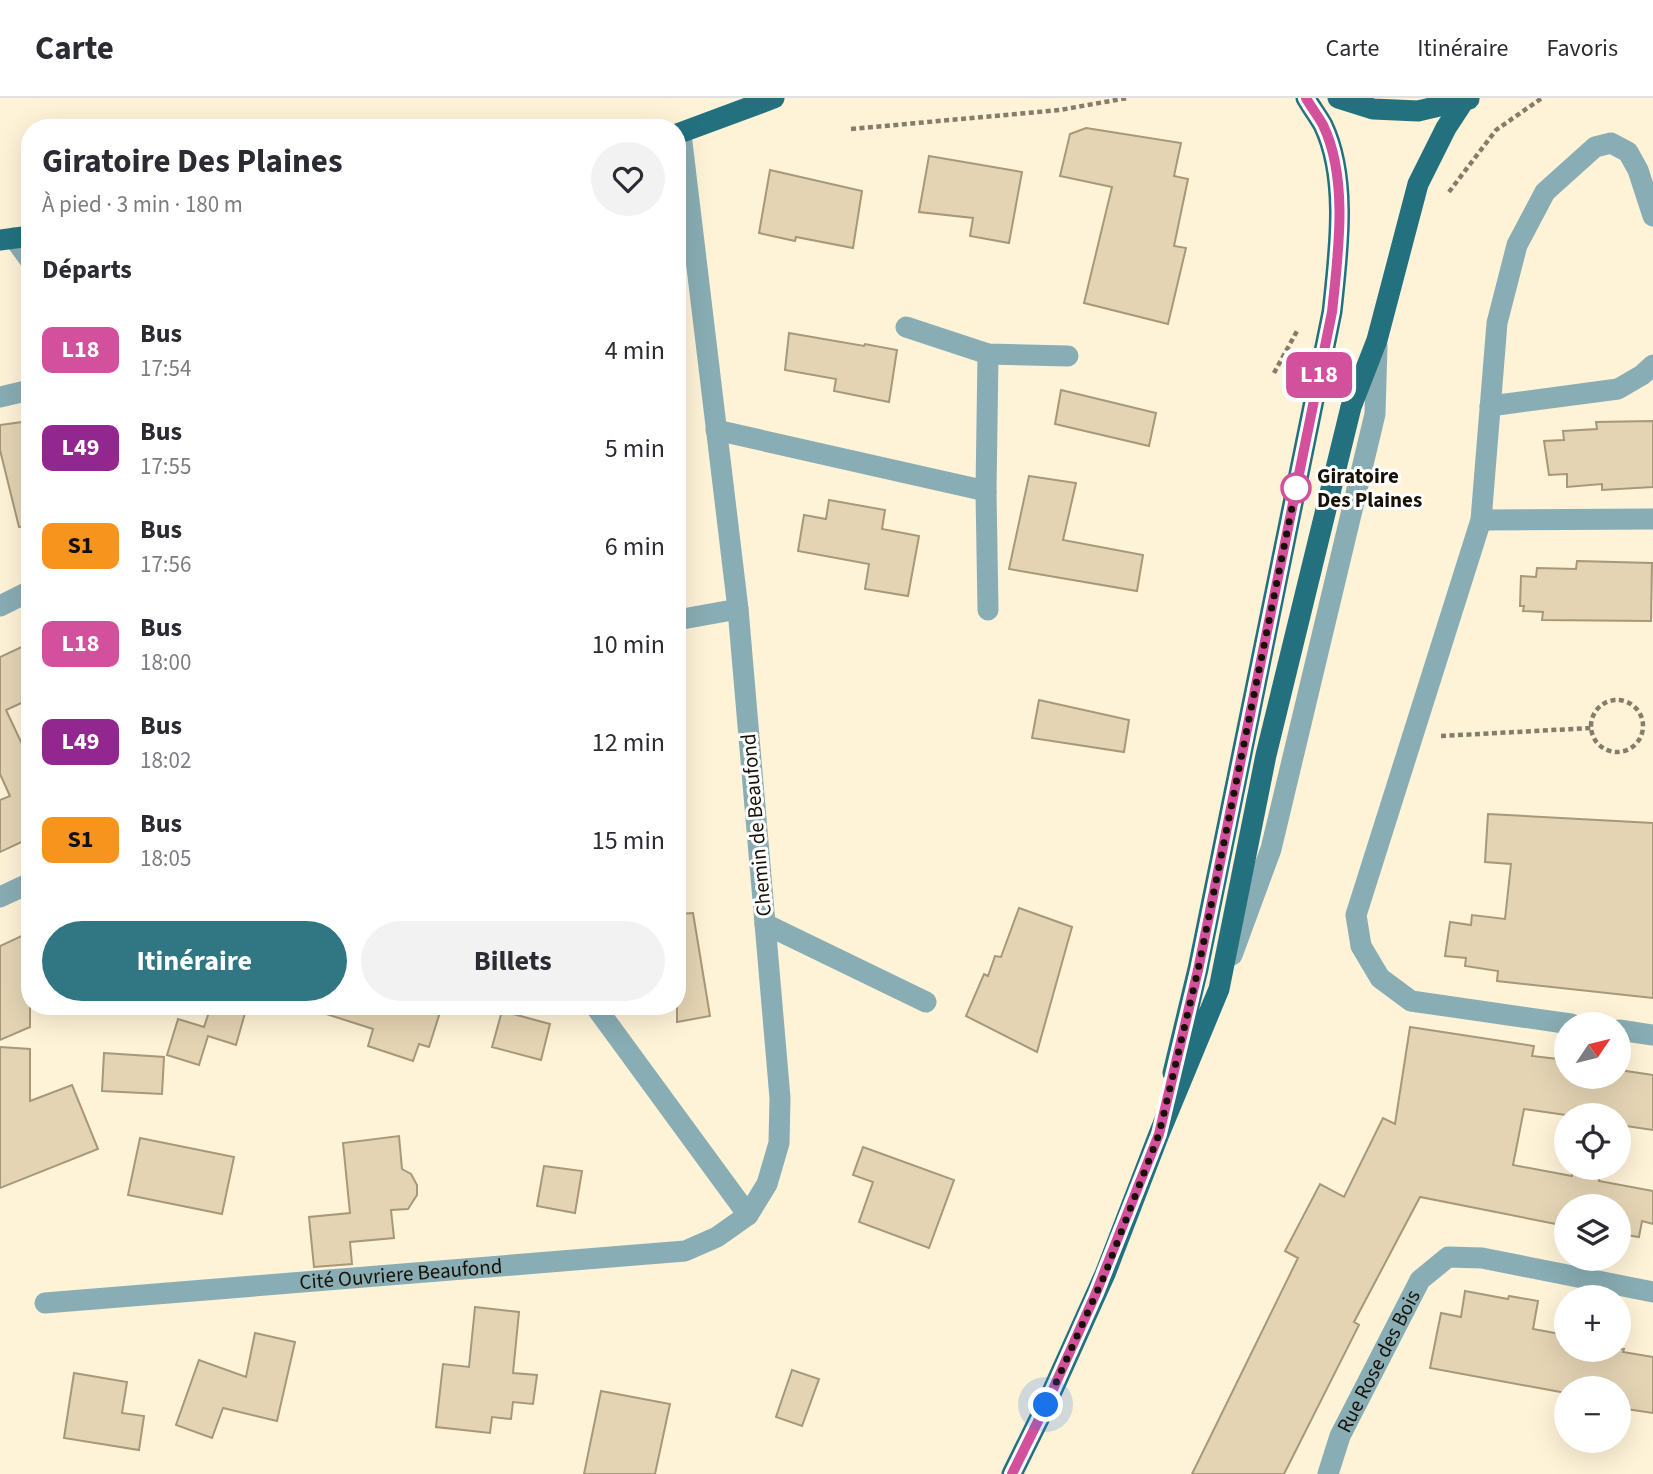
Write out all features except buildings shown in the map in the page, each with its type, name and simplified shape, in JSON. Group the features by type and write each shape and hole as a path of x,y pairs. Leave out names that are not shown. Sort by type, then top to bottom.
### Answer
{"main road":[{"path":"686,131 774,98"},
{"path":"1159,1134 1198,970 1332,312 1340,234 1338,176 1324,127 1306,98"},
{"path":"1338,98 1373,108 1418,111 1467,100"},
{"path":"1012,1474 1105,1274 1219,989 1273,728 1351,408 1377,340 1418,184 1446,128 1467,100"}],"street":[{"path":"1554,1022 1411,1001 1380,978 1361,946 1356,915 1481,520 1497,323 1517,245 1545,192 1595,147 1611,143 1628,152 1653,216"},
{"name":"Chemin de Beaufond","path":"686,190 738,608 780,1098 779,1143 767,1184 748,1215"},
{"path":"906,327 988,354 1068,356"},
{"path":"988,354 988,610"},
{"path":"1490,406 1618,389 1653,365"},
{"path":"0,397 21,392"},
{"path":"716,430 986,491"},
{"path":"1481,520 1653,519"},
{"path":"0,606 21,596"},
{"path":"686,618 738,608"},
{"path":"0,897 21,887"},
{"path":"765,924 926,1002"},
{"path":"601,1015 748,1215"},
{"path":"1631,1032 1653,1035"},
{"name":"Cité Ouvriere Beaufond","path":"45,1303 685,1251 718,1237 748,1215"},
{"name":"Rue Rose des Bois","path":"1328,1474 1340,1436 1420,1280 1448,1257 1482,1258 1653,1292"}],"path":[{"path":"851,129 1060,110 1127,98"},
{"path":"1447,194 1496,130 1542,98"},
{"path":"1274,373 1303,320"},
{"path":"1617,699 1636,706 1644,723 1637,743 1627,751 1614,752 1597,742 1591,728 1598,706 1617,699"},
{"path":"1644,723 1653,724"},
{"path":"1412,738 1591,728"}],"bus line":[{"name":"L18","path":"1012,1474 1105,1274 1159,1134 1198,970 1332,312 1340,234 1338,176 1324,127 1306,98"}],"place":[{"name":"Giratoire Des Plaines","path":"1296,488"}],"route":[{"path":"1046,1405 1105,1274 1159,1134 1198,970 1298,478 1296,488"}]}
